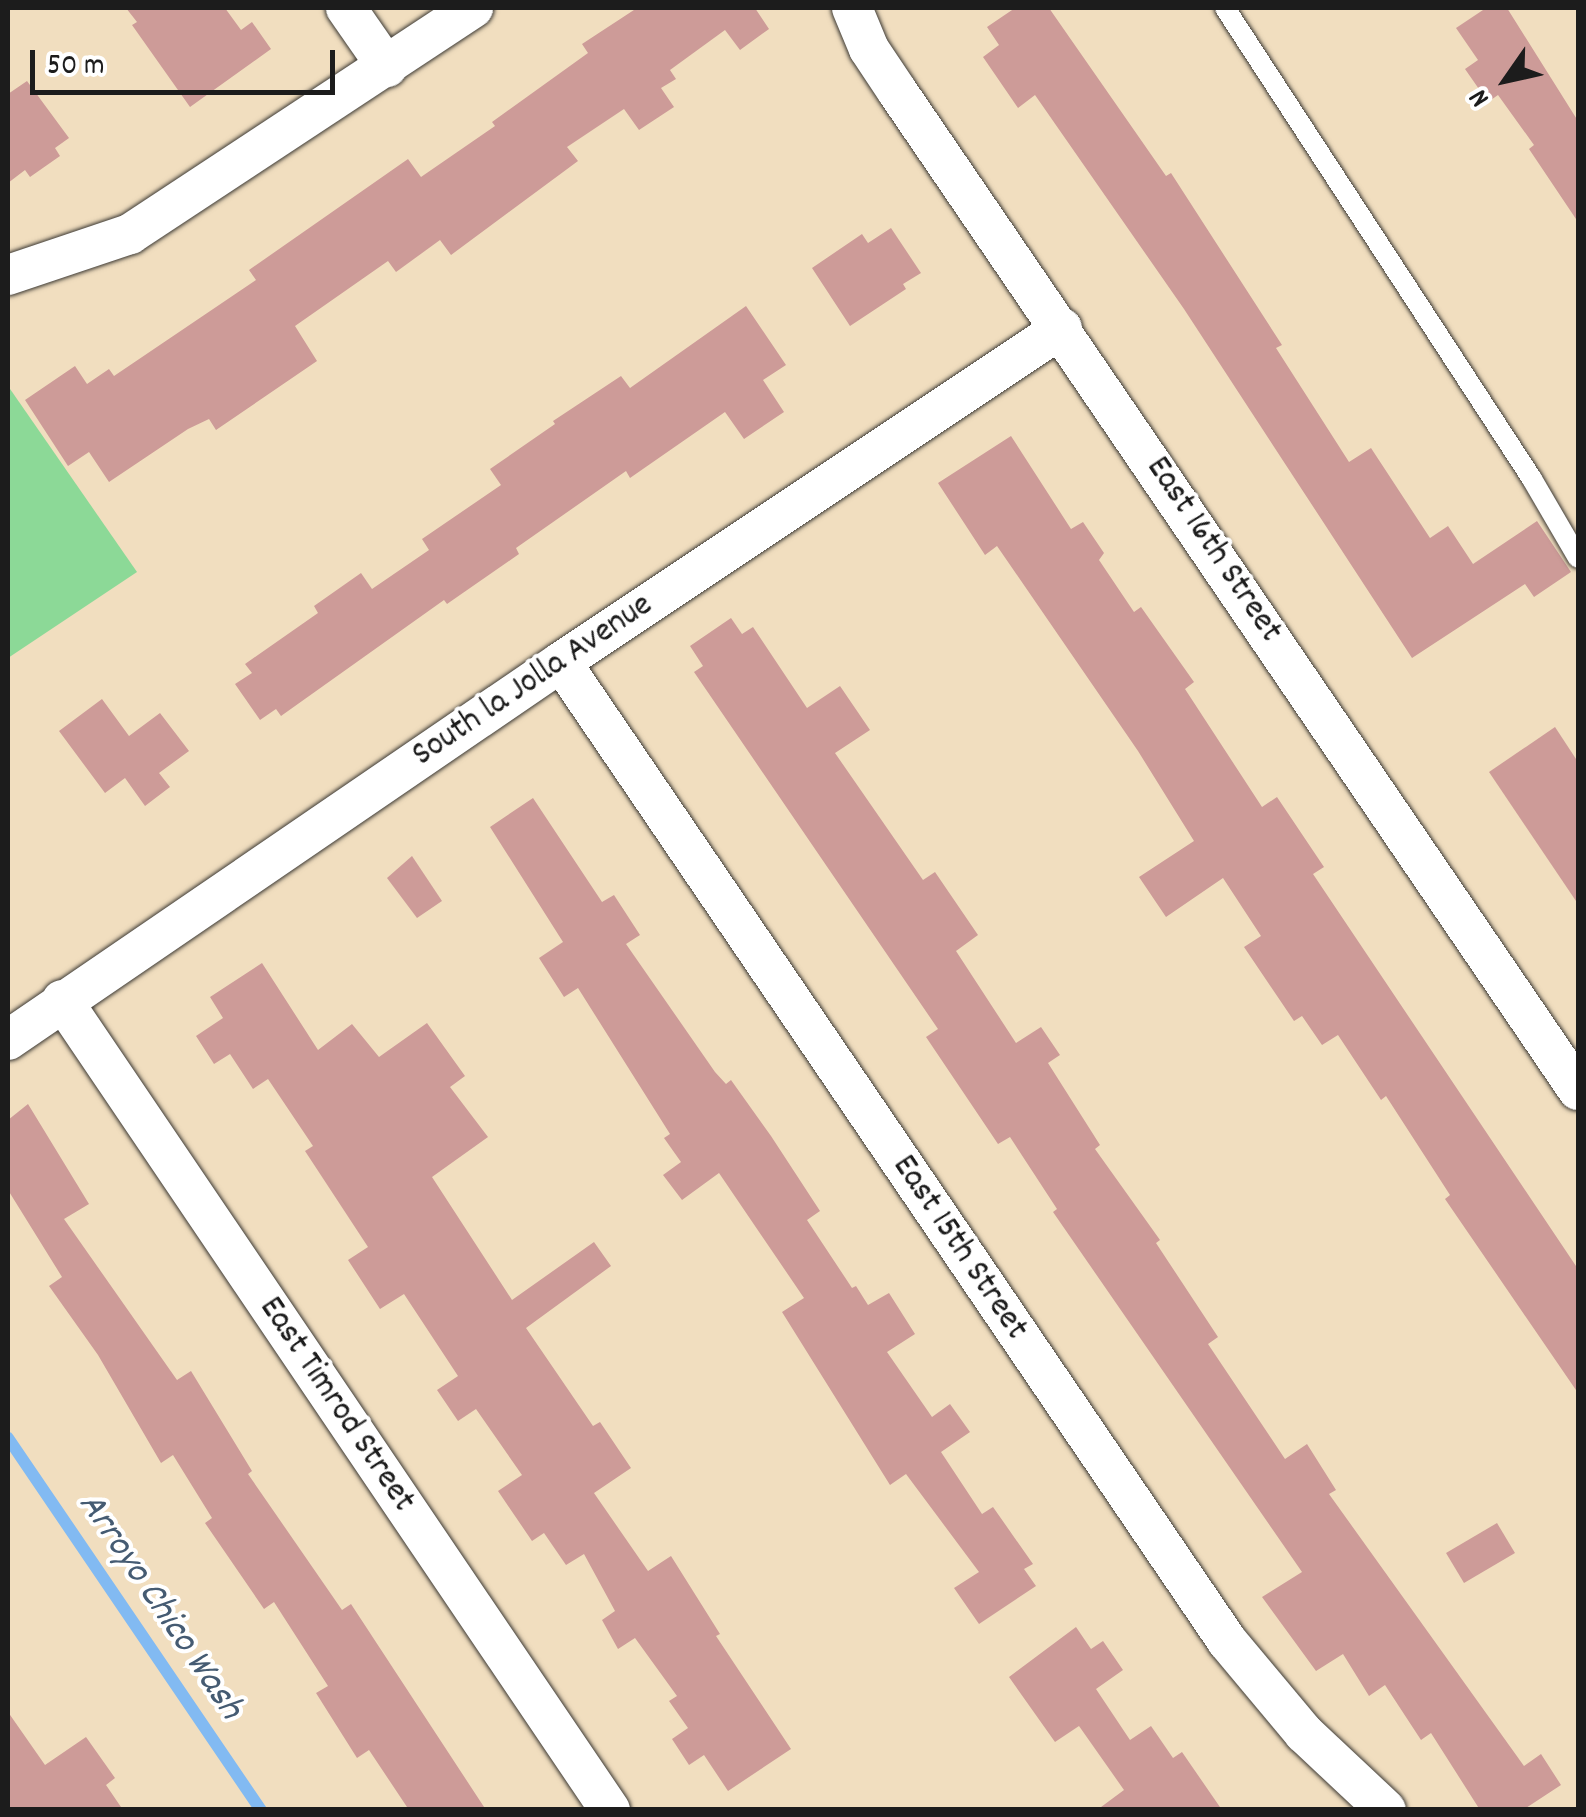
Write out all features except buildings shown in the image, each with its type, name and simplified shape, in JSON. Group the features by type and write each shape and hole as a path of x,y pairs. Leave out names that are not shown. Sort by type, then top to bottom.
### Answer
{"street":[{"path":"346,8 387,67"},
{"path":"8,275 130,234 473,8"},
{"name":"East 16th Street","path":"852,8 869,49 897,92 1062,328 1578,1090"},
{"name":"South la Jolla Avenue","path":"8,1040 561,662 1062,328"},
{"name":"East 15th Street","path":"561,662 1226,1641 1304,1733 1386,1810"},
{"name":"East Timrod Street","path":"62,1000 610,1810"}],"lane":[{"path":"1225,8 1521,462 1578,558"}],"green space":[{"path":"8,386 137,572 8,658"}],"waterway":[{"name":"Arroyo Chico Wash","path":"8,1438 261,1810"}]}
